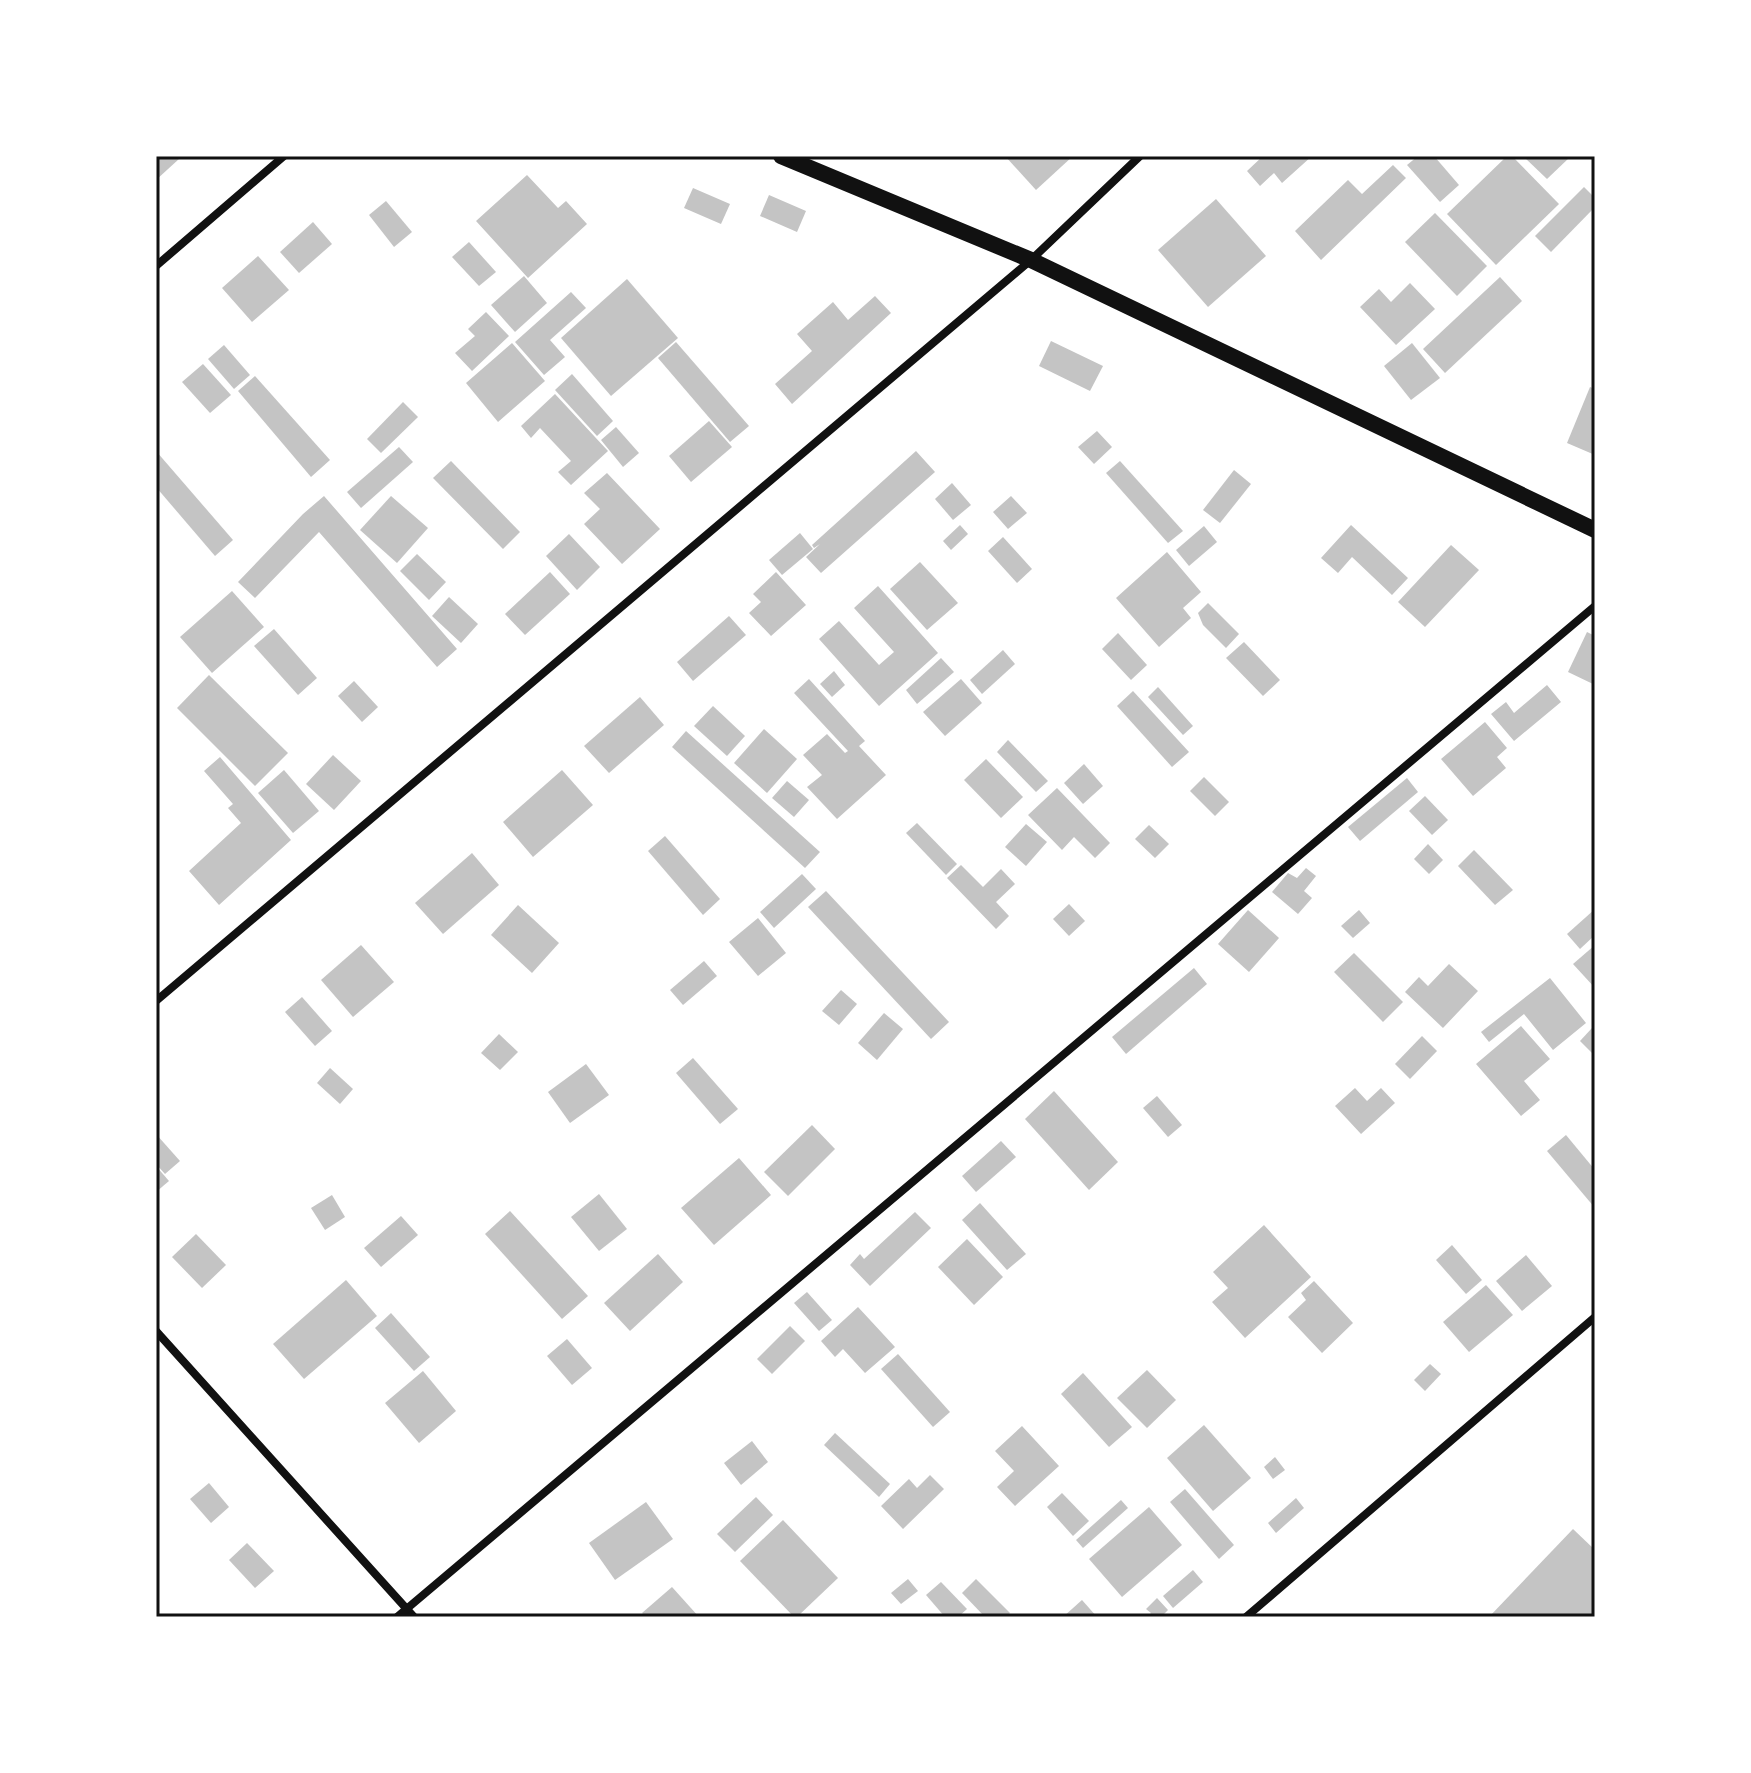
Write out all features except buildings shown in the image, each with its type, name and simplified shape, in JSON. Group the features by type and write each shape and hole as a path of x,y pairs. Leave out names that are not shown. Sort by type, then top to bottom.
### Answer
{"main road":[{"path":"781,156 1031,260 1595,530"}],"street":[{"path":"156,266 284,156"},
{"path":"156,1001 1031,260 1140,156"},
{"path":"397,1617 1595,606"},
{"path":"1246,1617 1595,1317"},
{"path":"156,1331 414,1617"}]}
